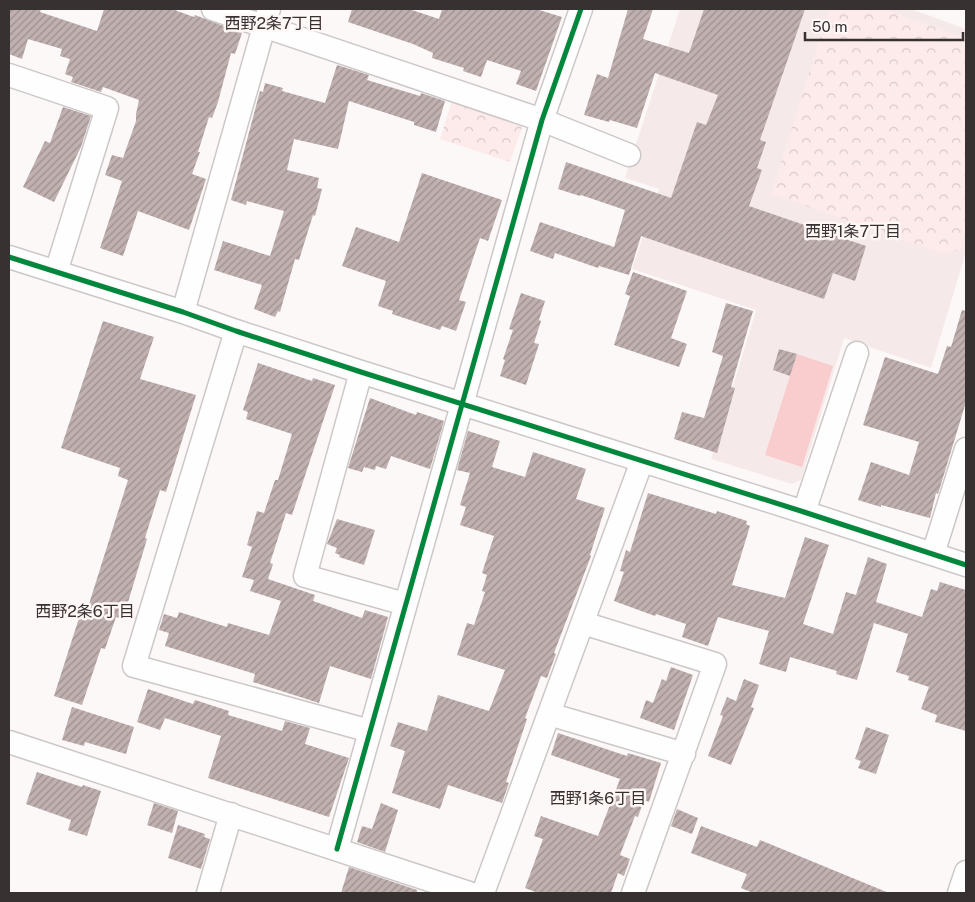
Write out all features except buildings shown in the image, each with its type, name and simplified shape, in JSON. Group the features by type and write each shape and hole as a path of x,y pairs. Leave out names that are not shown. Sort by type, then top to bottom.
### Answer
{"street":[{"path":"213,9 266,17 542,120 629,155"},
{"path":"337,849 542,120 581,9"},
{"path":"183,312 266,17"},
{"path":"9,75 106,108 56,272"},
{"path":"9,257 183,312 361,372 966,565"},
{"path":"236,331 134,666 370,731"},
{"path":"804,512 856,353"},
{"path":"361,372 305,576 406,604"},
{"path":"933,554 966,449"},
{"path":"483,893 642,461"},
{"path":"583,622 715,664 633,893"},
{"path":"549,714 684,754"},
{"path":"9,742 469,893"},
{"path":"208,893 232,814"},
{"path":"958,893 966,872"}],"shaded area":[{"path":"680,9 911,9 966,29 966,252 931,368 844,338 801,480 792,484 711,459 756,310 632,269 659,189 625,178"},
{"path":"797,354 833,366 802,467 765,455"}],"green space":[{"path":"829,9 884,9 966,38 966,228 960,250 943,254 771,194"},
{"path":"452,101 523,125 510,162 440,139"}],"cycle path":[{"path":"337,849 542,120 581,9"},
{"path":"9,257 183,312 361,372 966,565"}],"district":[{"name":"西野2条7丁目","path":"274,23"},
{"name":"西野1条7丁目","path":"853,231"},
{"name":"西野2条6丁目","path":"85,611"},
{"name":"西野1条6丁目","path":"598,798"}]}
